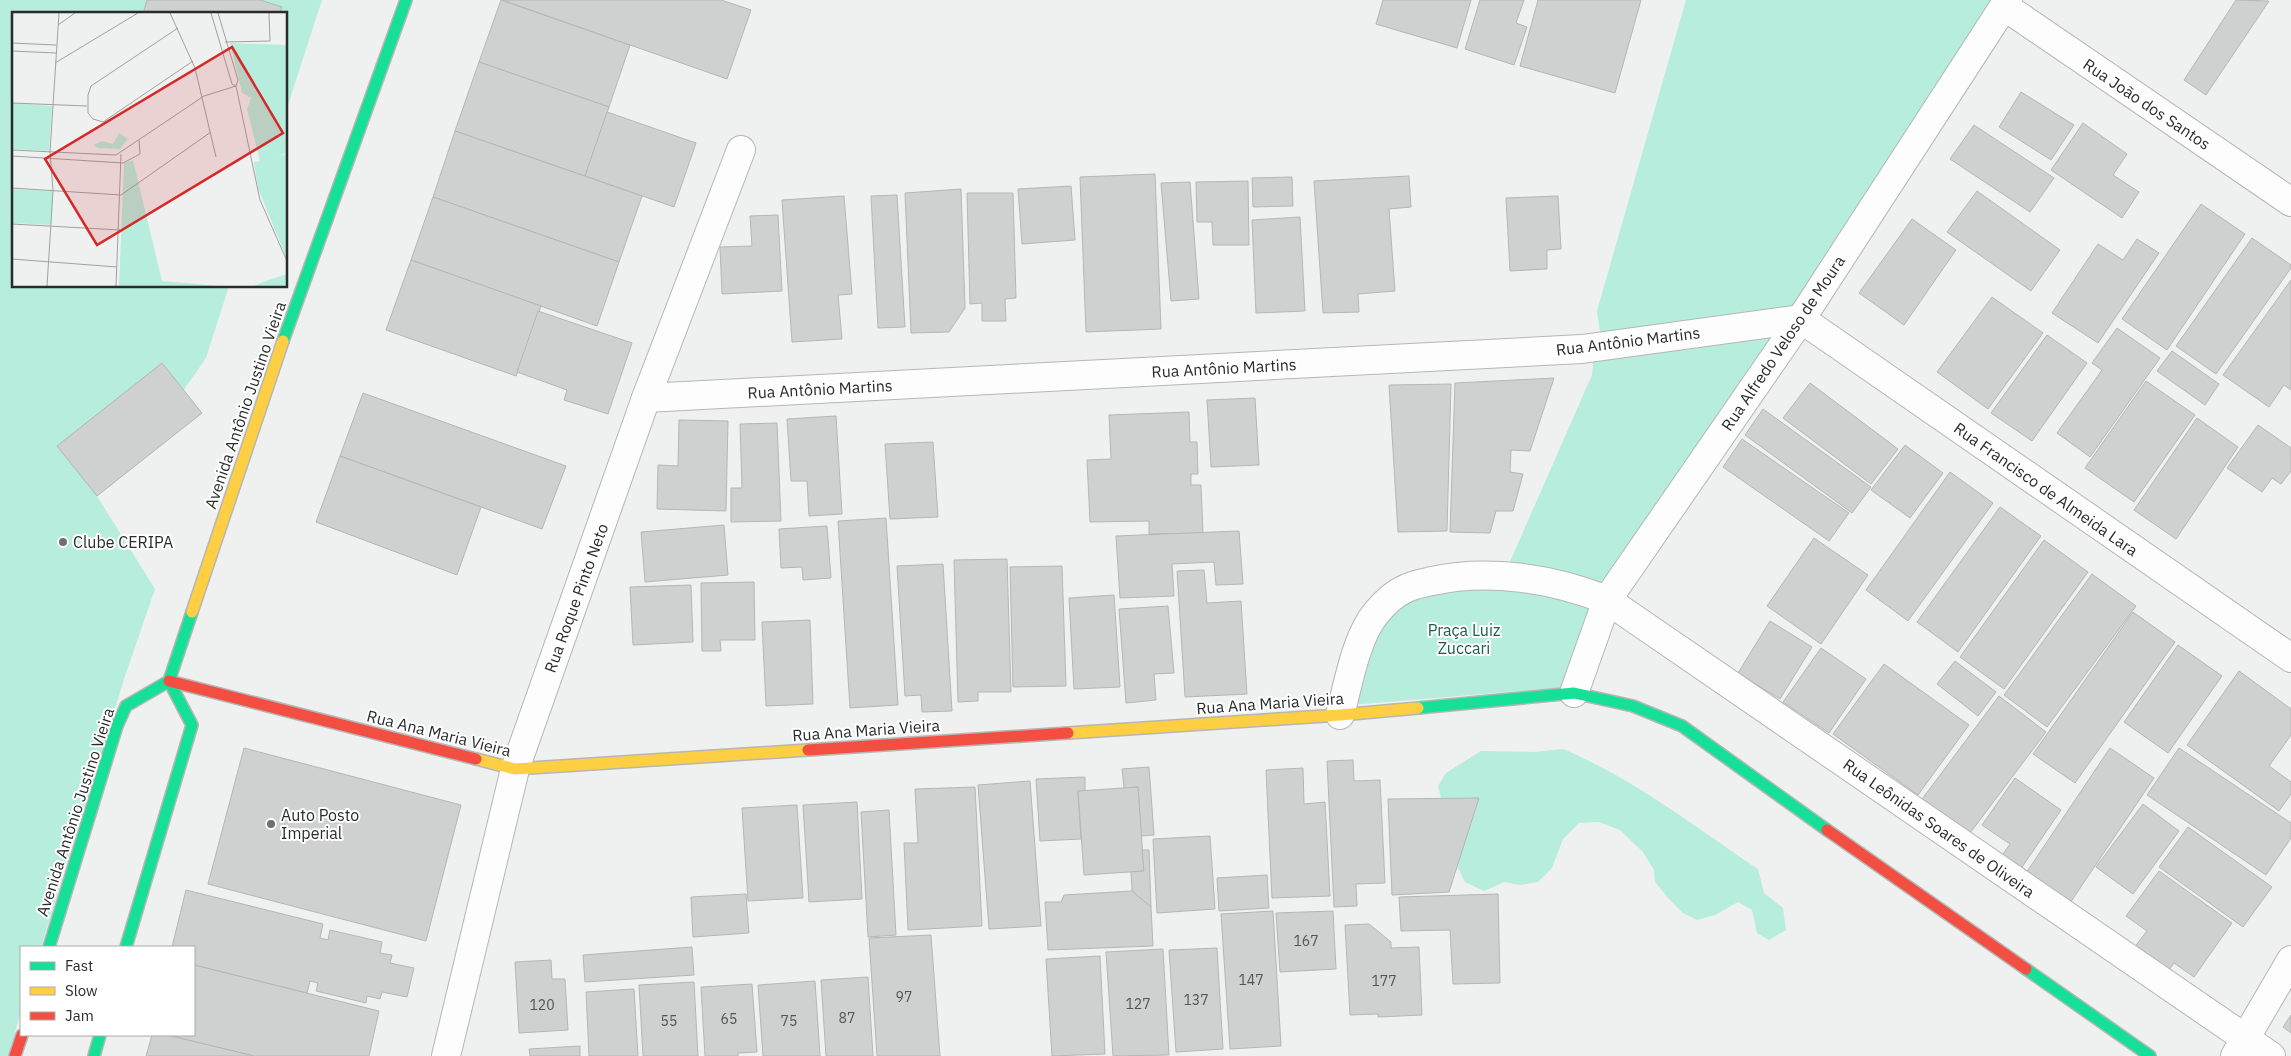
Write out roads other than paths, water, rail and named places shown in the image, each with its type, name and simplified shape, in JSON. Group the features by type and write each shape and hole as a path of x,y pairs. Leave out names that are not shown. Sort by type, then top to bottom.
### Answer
{"street":[{"name":"Avenida Antônio Justino Vieira","path":"49,946 117,726 126,706 169,681 294,310 406,0"},
{"name":"Rua João dos Santos","path":"2006,3 2291,202"},
{"name":"Rua Alfredo Veloso de Moura","path":"1574,693 1608,600 1801,319 2006,3"},
{"name":"Rua Roque Pinto Neto","path":"446,1056 515,769 646,398 741,150"},
{"name":"Rua Antônio Martins","path":"646,398 1582,349 1801,319"},
{"name":"Rua Francisco de Almeida Lara","path":"1801,319 2291,658"},
{"name":"Rua Leônidas Soares de Oliveira","path":"1340,715 1353,663 1362,640 1376,613 1402,590 1448,578 1482,575 1528,579 1576,588 1608,600 2240,1047 2270,1056"},
{"name":"Rua Ana Maria Vieira","path":"169,681 515,769 1340,715 1574,693"},
{"path":"126,946 192,725 169,681"},
{"path":"1574,693 1633,706 1682,726 1920,896 2150,1056"},
{"path":"2240,1047 2291,960"},
{"path":"16,1056 22,1036"},
{"path":"94,1056 100,1036"}],"place":[{"name":"Clube CERIPA","path":"63,542"},
{"name":"Auto Posto Imperial","path":"271,824"}],"park label":[{"name":"Praça Luiz Zuccari","path":"1464,639"}]}
